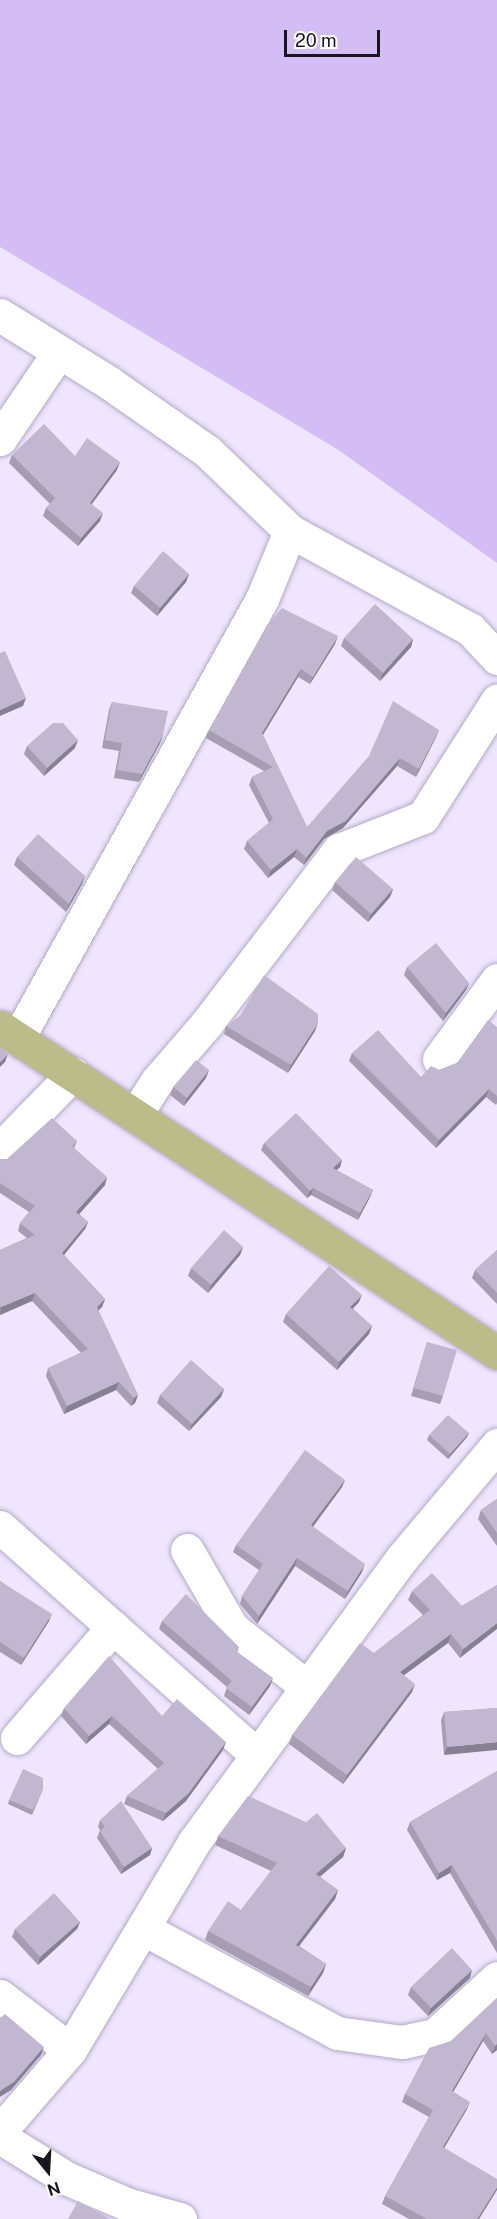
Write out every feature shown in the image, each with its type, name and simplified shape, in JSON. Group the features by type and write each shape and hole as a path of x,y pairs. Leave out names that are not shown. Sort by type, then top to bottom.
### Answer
{"main road":[{"path":"9,1033 497,1353"}],"street":[{"path":"0,315 207,451 290,531 470,629 497,658"},
{"path":"0,440 59,352"},
{"path":"9,1033 262,598 290,531"},
{"path":"135,1115 157,1081 207,1023 339,850 423,817 497,701"},
{"path":"439,1059 497,980"},
{"path":"0,1149 72,1074"},
{"path":"0,2131 70,2050 194,1842 257,1755 402,1558 497,1445"},
{"path":"0,1527 257,1755"},
{"path":"188,1550 232,1628 307,1687"},
{"path":"17,1738 113,1627"},
{"path":"144,1929 337,2033 402,2042 435,2035 497,1978"},
{"path":"0,1996 70,2050"},
{"path":"0,2137 66,2178 129,2205 180,2219"}],"shaded area":[{"path":"0,0 497,0 497,563 337,449 0,247"}],"building":[{"path":"44,424 75,456 87,438 120,462 90,503 103,513 81,538 46,508 55,498 12,455"},
{"path":"163,551 189,574 160,608 134,586"},
{"path":"375,604 413,639 383,673 344,638"},
{"path":"282,608 338,636 313,677 301,669 262,733 307,827 369,756 393,701 439,730 419,769 400,758 346,821 327,831 306,858 297,849 271,870 247,841 273,819 252,777 273,767 209,730 266,627"},
{"path":"5,651 26,698 0,710 0,653"},
{"path":"112,702 168,711 163,735 142,774 117,770 122,743 105,740"},
{"path":"53,723 63,723 78,740 47,768 27,746"},
{"path":"38,834 85,876 69,904 17,857"},
{"path":"356,857 393,889 371,914 335,882"},
{"path":"436,943 469,983 446,1013 407,967"},
{"path":"264,975 318,1014 318,1023 291,1065 226,1026 240,1016"},
{"path":"488,1020 497,1027 497,1096 489,1089 439,1140 352,1053 378,1030 421,1077 431,1066 440,1070 457,1063"},
{"path":"0,1047 8,1054 0,1062"},
{"path":"196,1060 209,1070 187,1098 173,1087"},
{"path":"296,1113 342,1160 333,1168 373,1190 360,1213 313,1188 310,1191 264,1143"},
{"path":"52,1118 77,1141 72,1146 107,1177 76,1212 88,1222 62,1253 105,1299 97,1307 138,1395 134,1398 119,1382 67,1406 48,1368 88,1349 35,1293 1,1307 0,1305 0,1250 35,1235 20,1223 35,1206 0,1183 0,1159 7,1159"},
{"path":"224,1230 243,1247 211,1285 191,1268"},
{"path":"497,1250 497,1293 475,1270"},
{"path":"329,1266 362,1295 350,1307 372,1326 339,1362 286,1314"},
{"path":"427,1342 457,1350 443,1396 414,1388"},
{"path":"191,1360 224,1389 192,1424 160,1395"},
{"path":"448,1415 469,1433 450,1454 429,1435"},
{"path":"305,1450 345,1480 311,1525 365,1564 348,1591 297,1558 259,1616 242,1596 263,1564 236,1545"},
{"path":"497,1499 497,1533 481,1510"},
{"path":"432,1573 462,1606 497,1585 497,1623 463,1649 451,1634 400,1672 415,1684 347,1775 292,1735 360,1643 374,1653 430,1610 412,1591"},
{"path":"0,1581 52,1614 24,1658 0,1642"},
{"path":"186,1594 239,1647 236,1651 273,1678 252,1707 226,1688 232,1681 162,1621"},
{"path":"109,1656 162,1716 177,1699 226,1742 189,1793 166,1813 127,1796 164,1763 112,1716 89,1736 64,1708"},
{"path":"497,1708 497,1742 447,1747 444,1712"},
{"path":"23,1769 43,1778 43,1789 33,1810 9,1800"},
{"path":"497,1771 497,1941 452,1865 439,1873 410,1822"},
{"path":"248,1796 306,1822 317,1813 346,1848 316,1874 338,1890 296,1945 326,1964 311,1987 208,1931 228,1901 241,1910 277,1863 218,1836"},
{"path":"121,1801 152,1848 124,1867 100,1831 105,1827 100,1820"},
{"path":"54,1893 80,1922 40,1957 15,1929"},
{"path":"452,1948 472,1970 431,2008 411,1987"},
{"path":"497,1998 497,2044 495,2046 486,2033 452,2091 470,2102 443,2147 497,2179 497,2187 477,2219 427,2219 385,2196 433,2110 405,2094 429,2048 451,2041"},
{"path":"5,2014 44,2047 14,2082 0,2091 0,2018"},
{"path":"78,2201 110,2219 68,2219"}]}
